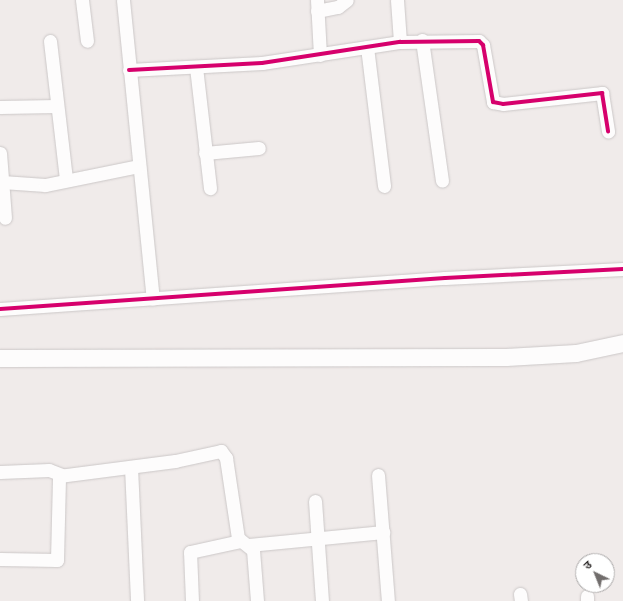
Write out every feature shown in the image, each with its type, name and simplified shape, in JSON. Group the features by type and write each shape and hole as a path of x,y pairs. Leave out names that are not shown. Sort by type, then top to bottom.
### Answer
{"street":[{"path":"82,0 87,41"},
{"path":"123,0 152,298"},
{"path":"320,55 317,5 338,7 346,0"},
{"path":"397,0 400,42"},
{"path":"129,70 196,67 320,55 400,42 422,40 481,42 491,100 496,104 602,93 608,132"},
{"path":"422,40 442,180"},
{"path":"50,41 66,180"},
{"path":"367,47 384,186"},
{"path":"196,67 210,188"},
{"path":"0,107 57,106"},
{"path":"205,153 259,148"},
{"path":"0,153 5,218"},
{"path":"2,182 45,186 66,180 139,166"},
{"path":"0,309 445,278 623,269"},
{"path":"0,358 506,357 576,353 623,343"},
{"path":"0,472 49,470 62,475 131,467 224,452 245,543 253,550 257,601"},
{"path":"131,467 136,601"},
{"path":"0,559 57,560 57,479 62,475"},
{"path":"378,476 388,601"},
{"path":"315,500 322,601"},
{"path":"192,601 190,552 245,543 318,539 383,532"}],"cycle path":[{"path":"129,70 262,63 400,42 479,41 483,45 493,102 503,104 602,93 608,132"},
{"path":"0,309 445,278 623,269"}]}
